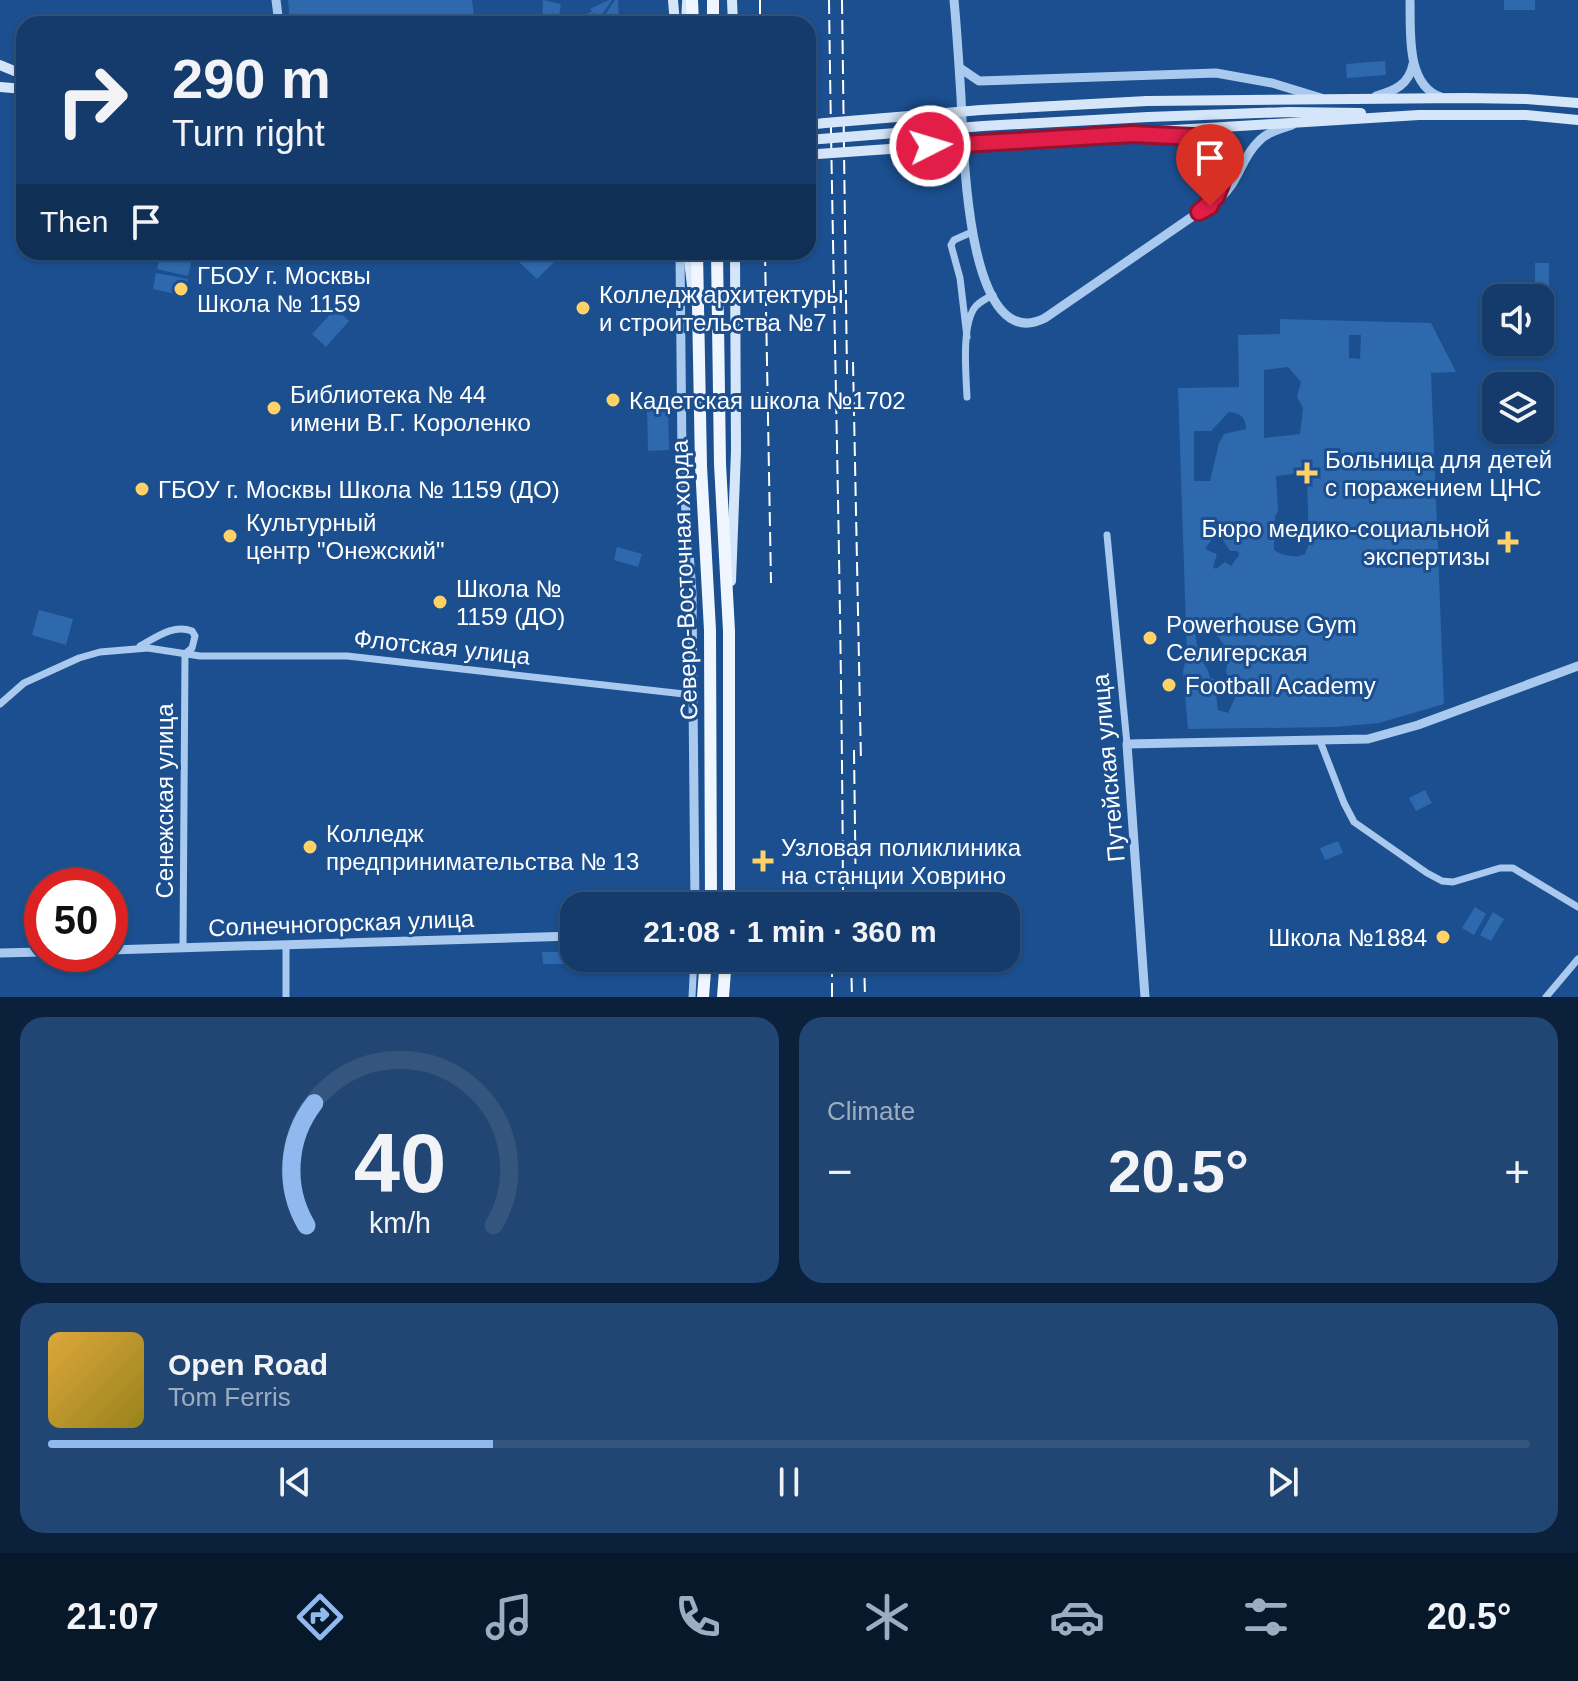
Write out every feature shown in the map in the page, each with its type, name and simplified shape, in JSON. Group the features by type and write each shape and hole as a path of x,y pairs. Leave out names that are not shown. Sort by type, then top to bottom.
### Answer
{"main road":[{"path":"816,124 1147,101 1465,98 1578,103"},
{"path":"816,139 983,126 1289,112 1526,115 1578,120"},
{"path":"816,155 1419,115"},
{"path":"689,260 700,372"},
{"name":"Северо-Восточная хорда","path":"697,260 701,466 710,630 711,892"},
{"name":"Северо-Восточная хорда","path":"717,260 720,464 729,631 729,892"},
{"path":"729,631 736,451 735,260"},
{"path":"703,997 705,972"},
{"path":"723,997 725,972"}],"street":[{"path":"954,0 972,232 983,273 993,295 1010,318 1023,324 1037,322 1229,190 1260,139 1297,123"},
{"path":"1370,98 1392,91 1404,83 1412,71 1410,0"},
{"path":"1413,56 1418,77 1424,86 1443,98"},
{"path":"960,68 979,81 1233,74 1322,98"},
{"path":"1465,98 1465,115"},
{"path":"1149,133 1203,139 1216,150 1223,164 1224,182 1216,197 1199,212"},
{"path":"967,397 967,337 960,278 951,245 954,240 972,232"},
{"path":"680,260 682,458 692,593 695,892"},
{"path":"967,337 974,308 993,295"},
{"name":"Путейская улица","path":"1107,535 1127,744 1145,997"},
{"name":"Флотская улица","path":"134,649 182,628 192,631 195,636 192,648 185,654"},
{"name":"Флотская улица","path":"0,704 24,683 92,654 160,648 185,654 347,656 693,695"},
{"name":"Сенежская улица","path":"183,948 185,654"},
{"path":"1127,744 1359,740 1386,735 1578,666"},
{"path":"1320,741 1354,822 1427,873 1442,881 1453,882 1500,868 1513,868 1578,907"},
{"name":"Солнечногорская улица","path":"128,950 560,936"},
{"path":"286,946 286,997"},
{"path":"0,953 24,952"},
{"path":"1546,997 1578,959"},
{"path":"692,997 693,972"}],"shaded area":[{"path":"288,0 472,0 474,16 289,16"},
{"path":"543,0 561,4 559,16 553,13 542,16"},
{"path":"612,0 601,16 594,13 583,16 592,11 590,9"},
{"path":"615,0 618,0 619,16 604,16"},
{"path":"1504,0 1535,0 1535,10 1504,10"},
{"path":"1385,61 1386,75 1347,78 1346,64"},
{"path":"159,260 192,260 188,276 157,269"},
{"path":"517,260 556,260 537,279"},
{"path":"1535,263 1549,263 1549,284 1535,284"},
{"path":"156,273 188,279 184,296 153,289"},
{"path":"336,308 349,321 326,347 312,334"},
{"name":"Больница для детей с поражением ЦНС","path":"1280,319 1431,323 1456,372 1431,373 1444,704 1379,723 1335,727 1188,729 1183,671 1187,656 1178,388 1239,387 1238,335 1280,334","holes":["1349,335 1361,335 1360,359 1349,358","1288,367 1301,382 1297,397 1303,408 1300,434 1264,438 1264,370","1229,412 1245,421 1246,429 1224,434 1210,481 1194,481 1194,431 1211,431","1294,474 1307,481 1309,543 1305,554 1289,556 1274,550 1278,511 1276,476","1214,537 1222,538 1230,551 1238,551 1239,555 1231,566 1225,562 1216,569 1213,567 1217,554 1207,550","1200,624 1216,634 1229,652 1226,671 1235,698 1228,713 1218,710 1214,679 1210,678 1197,644 1195,628"]},
{"path":"668,408 669,450 648,451 647,409"},
{"path":"617,547 642,554 638,567 614,560"},
{"path":"39,610 73,619 66,645 32,635"},
{"path":"1425,790 1432,803 1416,811 1409,798"},
{"path":"1338,841 1343,853 1325,860 1320,848"},
{"path":"1475,907 1486,914 1474,935 1462,928"},
{"path":"1493,912 1504,919 1491,941 1480,935"},
{"path":"542,952 560,952 560,964 543,964"}],"railway":[{"path":"760,0 760,16"},
{"path":"829,0 843,892"},
{"path":"842,0 847,374"},
{"path":"765,260 771,583"},
{"path":"853,362 861,762"},
{"path":"854,750 856,892"},
{"path":"832,972 832,997"},
{"path":"851,972 852,997"},
{"path":"864,972 865,997"}],"place":[{"name":"ГБОУ г. Москвы Школа № 1159","path":"181,289"},
{"name":"Колледж архитектуры и строительства №7","path":"583,308"},
{"name":"Кадетская школа №1702","path":"613,400"},
{"name":"Библиотека № 44 имени В.Г. Короленко","path":"274,408"},
{"name":"Больница для детей с поражением ЦНС","path":"1307,473"},
{"name":"ГБОУ г. Москвы Школа № 1159 (ДО)","path":"142,489"},
{"name":"Культурный центр \"Онежский\"","path":"230,536"},
{"name":"Бюро медико-социальной экспертизы","path":"1508,542"},
{"name":"Школа № 1159 (ДО)","path":"440,602"},
{"name":"Powerhouse Gym Селигерская","path":"1150,638"},
{"name":"Football Academy","path":"1169,685"},
{"name":"Колледж предпринимательства № 13","path":"310,847"},
{"name":"Узловая поликлиника на станции Ховрино","path":"763,861"},
{"name":"Школа №1884","path":"1443,937"}],"route":[{"path":"930,146 1149,133 1203,139 1221,157 1225,174 1221,190 1199,212 1210,206"}]}
